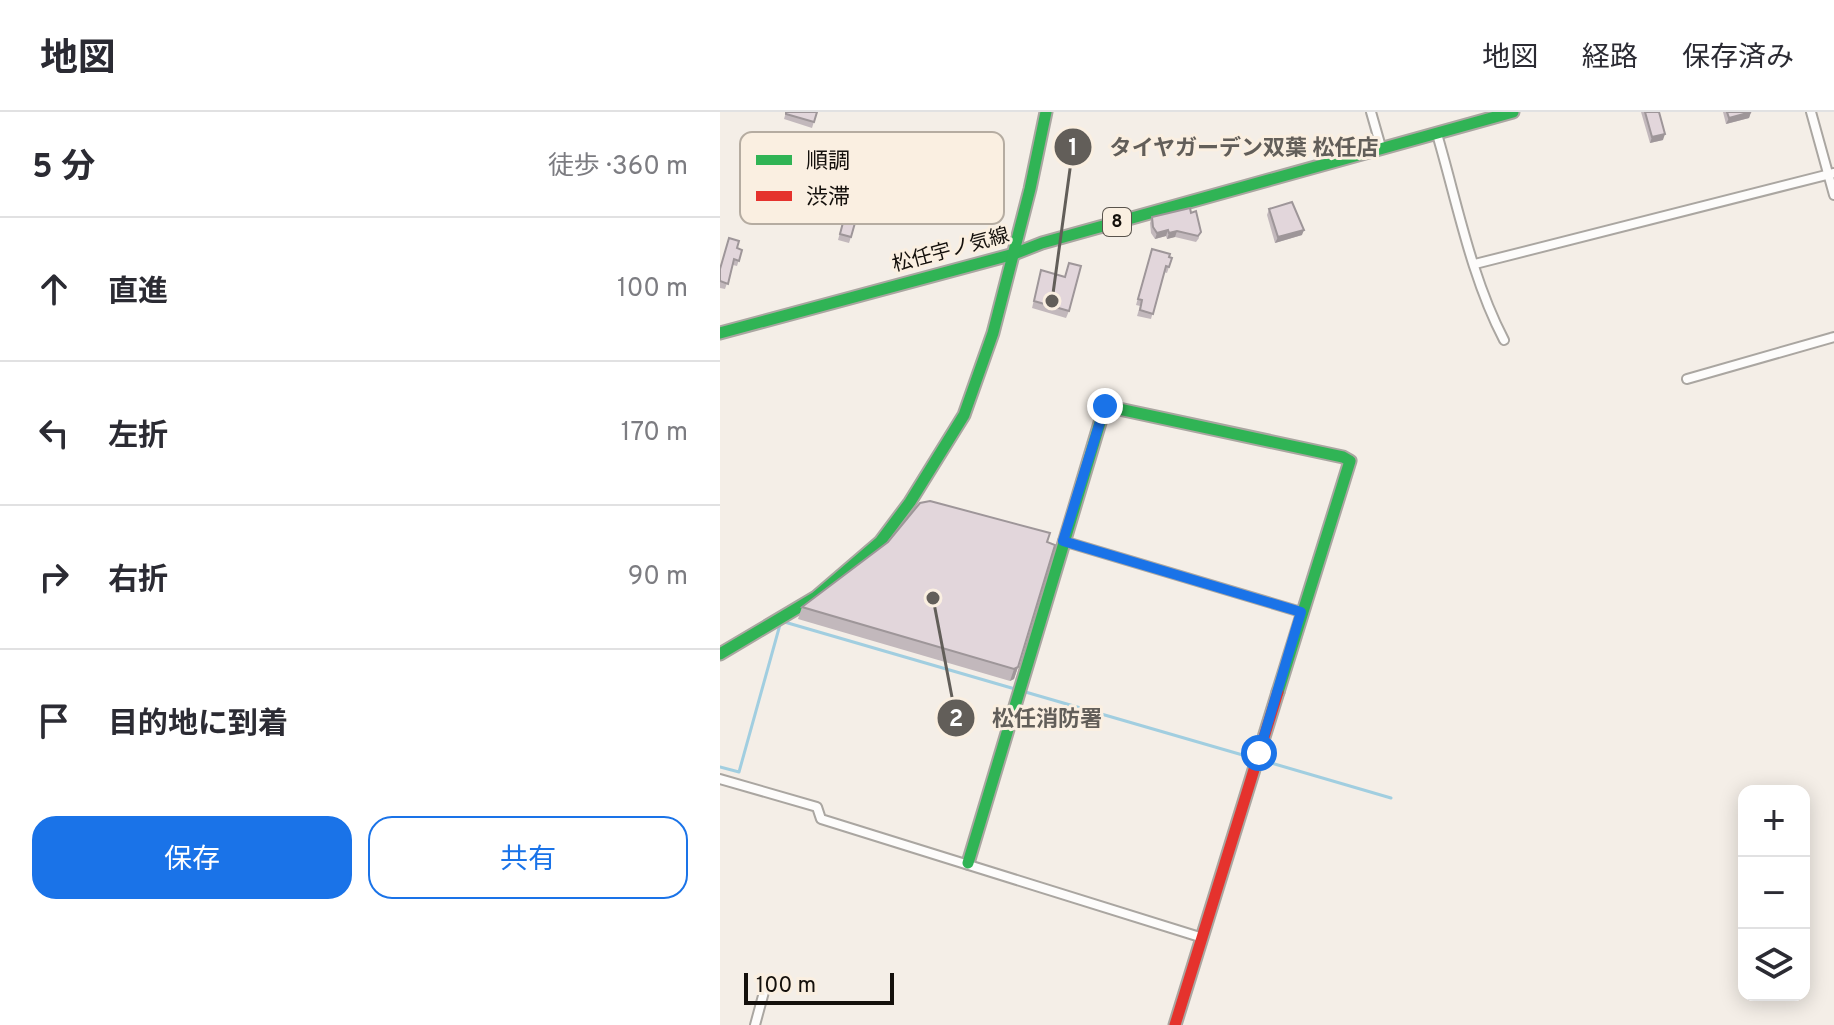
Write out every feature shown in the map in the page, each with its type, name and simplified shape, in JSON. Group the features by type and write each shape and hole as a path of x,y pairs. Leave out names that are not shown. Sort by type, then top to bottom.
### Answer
{"street":[{"path":"720,654 816,597 880,542 910,502 964,415 993,333 1046,112"},
{"path":"1371,112 1381,147"},
{"name":"松任宇ノ気線","path":"720,333 1014,254 1042,243 1513,112"},
{"path":"1811,112 1831,174 1834,195"},
{"path":"1437,134 1475,264 1504,340"},
{"path":"1475,264 1831,174"},
{"path":"1687,379 1834,337"},
{"path":"968,863 1105,406 1350,461 1175,1025"},
{"path":"1063,541 1301,612"},
{"path":"720,779 817,807 821,819 1203,938"},
{"path":"755,1025 764,992"}],"building":[{"path":"786,112 817,112 814,122"},
{"path":"1645,112 1659,112 1665,134 1652,137"},
{"path":"1727,112 1751,112 1729,118"},
{"path":"1292,202 1304,230 1278,237 1269,209"},
{"path":"1190,208 1191,213 1196,211 1201,232 1198,236 1177,231 1169,233 1168,230 1157,233 1153,227 1152,217"},
{"path":"843,224 855,224 851,237 840,234"},
{"path":"729,238 739,241 737,248 742,250 739,261 734,259 728,284 720,281 720,269"},
{"path":"1152,249 1170,254 1172,258 1169,267 1166,266 1153,314 1140,310 1142,300 1138,299"},
{"path":"1069,263 1081,266 1069,311 1034,301 1041,270 1065,277"},
{"path":"930,501 1050,533 1047,542 1055,545 1018,667 1014,669 802,607 888,542 920,503"}],"waterway":[{"path":"720,767 739,772 781,621 1015,689"},
{"path":"1022,691 1253,758"},
{"path":"1261,760 1391,798"}],"traffic: fast":[{"path":"720,654 816,597 880,542 910,502 964,415 993,333 1046,112"},
{"path":"720,333 1014,254 1042,243 1513,112"},
{"path":"968,863 1105,406 1350,461 1278,692"}],"traffic: jam":[{"path":"1175,1025 1278,692"}],"place":[{"name":"タイヤガーデン双葉 松任店","path":"1052,301"},
{"name":"松任消防署","path":"933,598"}],"route":[{"path":"1105,406 1063,541 1301,612 1259,753"}]}
